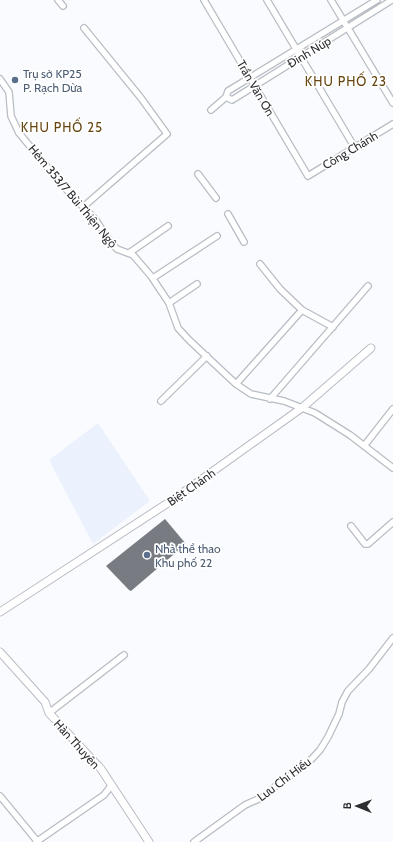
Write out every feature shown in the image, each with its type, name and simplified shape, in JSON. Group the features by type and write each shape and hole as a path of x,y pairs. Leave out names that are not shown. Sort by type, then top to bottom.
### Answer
{"street":[{"path":"58,0 63,6"},
{"name":"Trần Văn Ơn","path":"204,0 308,176"},
{"path":"267,0 302,56 355,148"},
{"path":"331,0 393,103"},
{"name":"Đinh Núp","path":"211,110 226,97 228,91 344,22 377,0"},
{"name":"Đinh Núp","path":"226,97 232,100 392,0"},
{"path":"83,207 167,134 141,98 84,28"},
{"name":"Hẻm 353/7 Bùi Thiện Ngộ","path":"0,79 10,92 11,116 19,133 117,249 129,253 137,259 153,278 169,303 178,328 236,384 251,394 303,407 320,416 393,468"},
{"name":"Công Chánh","path":"308,176 393,124"},
{"path":"198,174 216,198"},
{"path":"228,214 244,242"},
{"path":"129,253 168,226"},
{"path":"153,278 217,236"},
{"path":"260,264 280,289 302,310 333,326"},
{"path":"169,303 197,284"},
{"path":"270,399 368,286"},
{"path":"236,384 302,310"},
{"name":"Biệt Chánh","path":"0,612 174,499 303,407 371,348"},
{"path":"161,401 207,356"},
{"path":"364,446 393,409"},
{"path":"351,526 365,544 368,544 393,522"},
{"name":"Lưu Chí Hiếu","path":"194,842 246,805 263,797 278,784 307,764 320,750 328,737 348,691 379,657 393,638"},
{"name":"Hàn Thuyên","path":"0,652 45,702 49,713 101,769 149,842"},
{"path":"49,713 124,654"},
{"path":"0,796 39,841 104,795 111,786"}],"shaded area":[{"path":"98,423 150,501 93,544 49,460"}],"building":[{"name":"Nhà thể thao Khu phố 22","path":"165,519 186,544 131,591 106,566"}],"place":[{"name":"Trụ sở KP25 P. Rạch Dừa","path":"15,80"},
{"name":"Nhà thể thao Khu phố 22","path":"147,555"}],"district":[{"name":"KHU PHỐ 23","path":"346,81"},
{"name":"KHU PHỐ 25","path":"62,127"}]}
